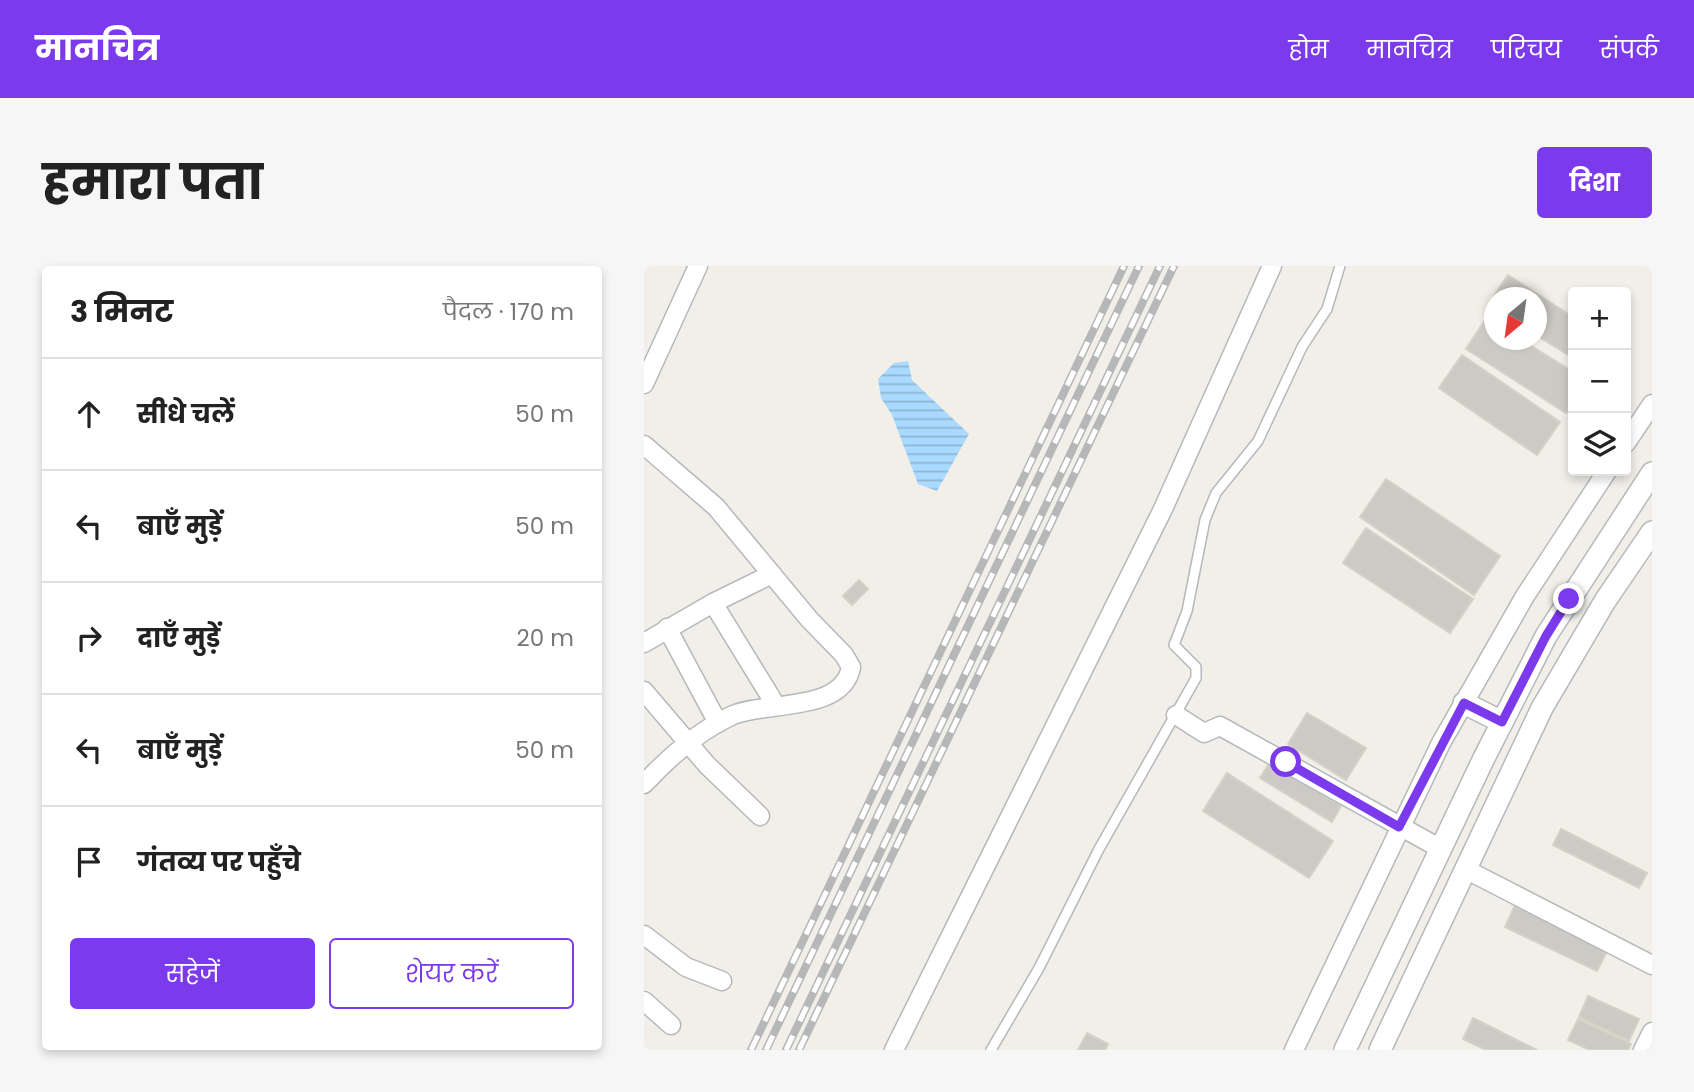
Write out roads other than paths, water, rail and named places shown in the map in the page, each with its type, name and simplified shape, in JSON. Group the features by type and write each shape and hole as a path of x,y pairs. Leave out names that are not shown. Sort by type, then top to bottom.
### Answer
{"street":[{"path":"644,384 698,266"},
{"path":"894,1050 1163,509 1272,266"},
{"path":"1631,436 1652,404"},
{"path":"644,445 716,507 809,619 844,655 851,667 840,684 815,701 801,705 775,704 741,712 718,723 647,773"},
{"path":"1345,1050 1546,636 1652,473"},
{"path":"1293,1050 1399,827 1464,703 1525,596 1604,476"},
{"path":"1380,1050 1542,708 1605,601 1652,532"},
{"path":"644,643 713,603 772,575"},
{"path":"713,603 775,704"},
{"path":"667,628 718,723"},
{"path":"644,691 732,792 760,816"},
{"path":"1464,703 1502,722"},
{"path":"1176,715 1204,733 1220,726 1441,849"},
{"path":"1465,869 1652,965"},
{"path":"644,935 686,967 722,981"},
{"path":"644,1001 671,1025"},
{"path":"1643,1050 1652,1032"}],"lane":[{"path":"991,1050 1039,968 1099,849 1198,673 1196,667 1178,653 1174,645 1187,611 1205,520 1216,493 1258,440 1302,347 1327,309 1340,266"}],"water":[{"path":"908,361 912,380 969,434 937,491 918,484 892,415 881,398 878,379 894,363"}],"railway":[{"path":"751,1050 1124,266"},
{"path":"766,1050 1139,266"},
{"path":"786,1050 1160,266"},
{"path":"799,1050 1174,266"}]}
